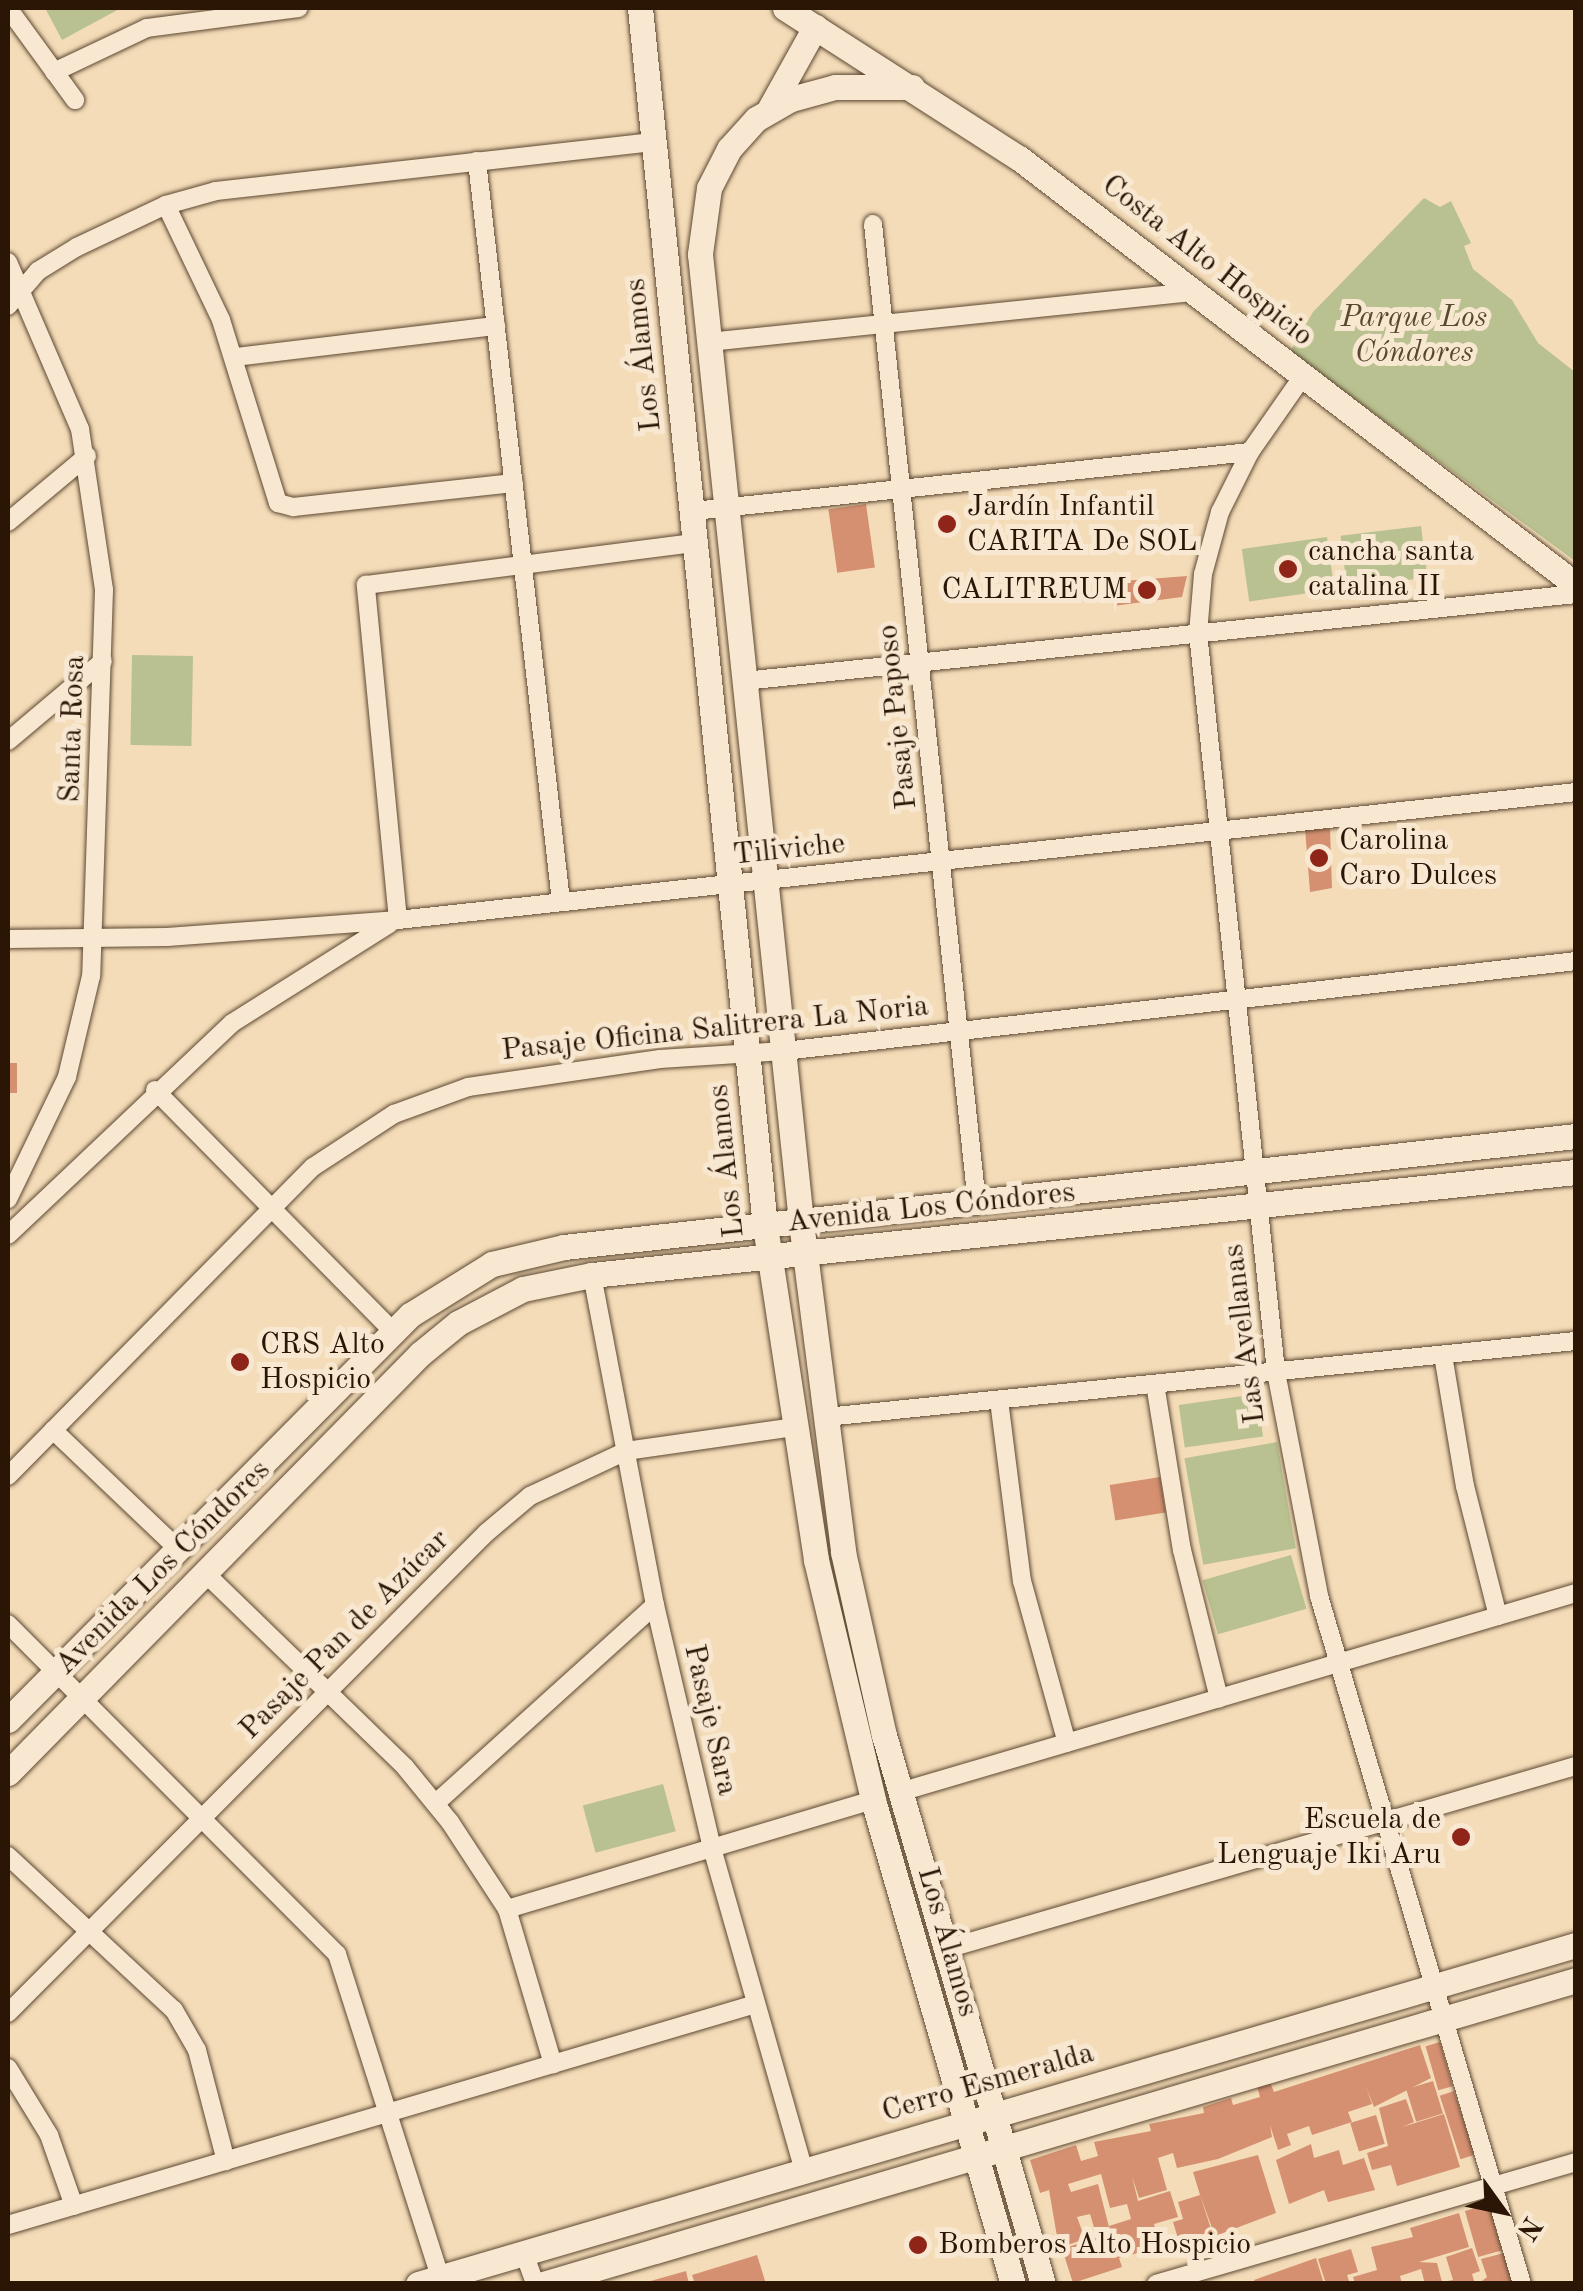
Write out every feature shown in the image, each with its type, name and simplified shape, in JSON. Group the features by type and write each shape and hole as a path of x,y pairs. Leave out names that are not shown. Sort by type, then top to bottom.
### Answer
{"street":[{"path":"8,8 75,100"},
{"path":"54,72 147,28 299,8"},
{"name":"Los Álamos","path":"640,8 766,1226 795,1427 829,1626 872,1800 1013,2284"},
{"name":"Costa Alto Hospicio","path":"785,8 1019,158 1576,585"},
{"name":"Los Álamos","path":"815,27 770,108 729,149 703,209 708,342 802,1222 856,1620 900,1792 1044,2284"},
{"name":"Los Álamos","path":"770,108 835,86 912,87"},
{"path":"8,306 20,290 76,247 166,206 242,186 655,142"},
{"path":"478,161 561,902"},
{"path":"166,206 235,357 269,490 284,506 514,483"},
{"name":"Pasaje Paposo","path":"873,224 978,1204"},
{"name":"Santa Rosa","path":"8,262 61,376 87,456 102,555 103,661 94,940 85,1012 67,1077 8,1199"},
{"path":"708,342 1195,292"},
{"path":"235,357 496,326"},
{"name":"Las Avellanas","path":"1303,376 1250,452 1209,544 1198,633 1276,1372 1302,1526 1338,1663 1522,2284"},
{"path":"693,511 1250,452"},
{"path":"8,522 87,456"},
{"path":"8,1235 155,1090 273,992 398,920 366,585 696,543"},
{"path":"744,681 1576,594"},
{"path":"8,742 103,661"},
{"name":"Tiliviche","path":"8,939 94,940 398,920 1576,792"},
{"name":"Pasaje Oficina Salitrera La Noria","path":"8,1476 270,1206 364,1131 468,1087 526,1074 748,1049 784,1051 1576,961"},
{"path":"155,1090 394,1332"},
{"name":"Avenida Los Cóndores","path":"8,1720 394,1332 448,1286 516,1256 1576,1136"},
{"name":"Avenida Los Cóndores","path":"8,1773 204,1572 458,1322 523,1290 592,1275 1576,1172"},
{"name":"Pasaje Sara","path":"592,1275 655,1605 712,1848 804,2170"},
{"path":"826,1418 1576,1341"},
{"path":"1443,1355 1465,1486 1498,1616"},
{"path":"1154,1384 1182,1550 1219,1698"},
{"path":"999,1400 1022,1581 1068,1743"},
{"name":"Pasaje Pan de Azúcar","path":"8,2013 508,1514 555,1481 626,1451 795,1427"},
{"path":"53,1430 178,1549"},
{"path":"204,1572 436,1803 507,1909 553,2064"},
{"path":"900,1792 1576,1593"},
{"path":"436,1803 655,1605"},
{"path":"8,1624 204,1816 337,1954 390,2112 432,2281"},
{"path":"946,1949 1576,1766"},
{"path":"507,1909 872,1800"},
{"path":"8,1856 90,1930 186,2028 226,2161"},
{"name":"Cerro Esmeralda","path":"432,2281 1576,1945"},
{"path":"543,2284 1576,1980"},
{"path":"8,2225 756,2004"},
{"path":"8,2068 49,2135 74,2206"},
{"path":"878,2149 890,2184"},
{"path":"836,2161 847,2197"},
{"path":"1156,2284 1576,2162"},
{"path":"524,2253 534,2284"}],"green space":[{"path":"45,8 121,8 62,40"},
{"name":"Parque Los Cóndores","path":"1424,198 1440,207 1451,201 1471,243 1464,246 1473,269 1512,300 1538,343 1575,372 1575,561 1290,352 1313,312"},
{"path":"1421,526 1427,578 1347,587 1341,536"},
{"name":"cancha santa catalina II","path":"1327,537 1334,589 1249,601 1242,549"},
{"path":"132,655 193,656 191,746 130,745"},
{"path":"1257,1394 1263,1437 1185,1448 1179,1405"},
{"path":"1277,1442 1296,1548 1203,1565 1184,1458"},
{"path":"1291,1555 1306,1609 1218,1634 1203,1580"},
{"path":"663,1784 676,1831 596,1853 583,1805"}],"building":[{"path":"866,504 875,567 837,573 828,509"},
{"name":"CALITREUM","path":"1187,576 1182,597 1113,606 1110,582"},
{"name":"Carolina Caro Dulces","path":"1305,828 1330,829 1332,888 1310,892"},
{"path":"8,1063 17,1063 17,1093 8,1093"},
{"path":"1160,1477 1166,1513 1115,1521 1110,1485"},
{"path":"1440,2042 1453,2086 1438,2090 1426,2046"},
{"path":"1420,2045 1431,2078 1374,2107 1366,2087 1372,2104 1348,2112 1352,2122 1312,2135 1309,2126 1287,2134 1291,2145 1278,2150 1270,2125 1272,2137 1218,2159 1177,2168 1173,2153 1158,2158 1167,2190 1139,2198 1132,2176 1138,2201 1170,2191 1178,2217 1154,2224 1160,2247 1119,2258 1122,2267 1073,2283 1062,2249 1111,2233 1109,2226 1131,2219 1127,2204 1110,2208 1101,2174 1068,2184 1071,2192 1098,2184 1109,2227 1095,2231 1090,2214 1077,2217 1085,2239 1059,2248 1049,2190 1040,2193 1030,2160 1076,2145 1081,2161 1098,2156 1094,2142 1151,2131 1149,2124 1204,2113 1203,2107 1231,2098 1233,2105 1260,2097 1257,2086 1270,2082 1274,2092"},
{"path":"1433,2081 1443,2114 1416,2122 1406,2089"},
{"path":"1454,2091 1475,2155 1460,2159 1440,2096"},
{"path":"1406,2099 1414,2122 1402,2127 1444,2114 1460,2167 1397,2186 1391,2165 1372,2170 1367,2153 1388,2146 1379,2108"},
{"path":"1376,2115 1385,2144 1359,2152 1350,2123"},
{"path":"1311,2144 1314,2158 1339,2150 1343,2165 1364,2158 1375,2190 1328,2202 1324,2190 1289,2204 1276,2160"},
{"path":"1258,2155 1276,2213 1215,2236 1193,2172"},
{"path":"1200,2195 1213,2235 1180,2245 1173,2222 1183,2219 1178,2202"},
{"path":"1489,2204 1502,2250 1478,2257 1465,2211"},
{"path":"1459,2213 1469,2247 1419,2262 1437,2263 1442,2282 1453,2280 1446,2257 1472,2248 1480,2271 1472,2274 1475,2284 1425,2284 1421,2269 1400,2276 1402,2284 1355,2284 1353,2277 1377,2270 1371,2247 1413,2237 1410,2228"},
{"path":"1351,2249 1358,2272 1347,2275 1350,2284 1326,2284 1318,2259"},
{"path":"1504,2253 1514,2284 1478,2284 1487,2277 1481,2259"},
{"path":"757,2255 766,2284 695,2284 692,2275"},
{"path":"1316,2258 1324,2284 1255,2284 1254,2280"},
{"path":"686,2271 689,2284 647,2284 647,2282"}],"place":[{"name":"Jardín Infantil CARITA De SOL","path":"947,524"},
{"name":"cancha santa catalina II","path":"1288,569"},
{"name":"CALITREUM","path":"1147,590"},
{"name":"Carolina Caro Dulces","path":"1319,858"},
{"name":"CRS Alto Hospicio","path":"240,1362"},
{"name":"Escuela de Lenguaje Iki Aru","path":"1461,1837"},
{"name":"Bomberos Alto Hospicio","path":"918,2245"}]}
